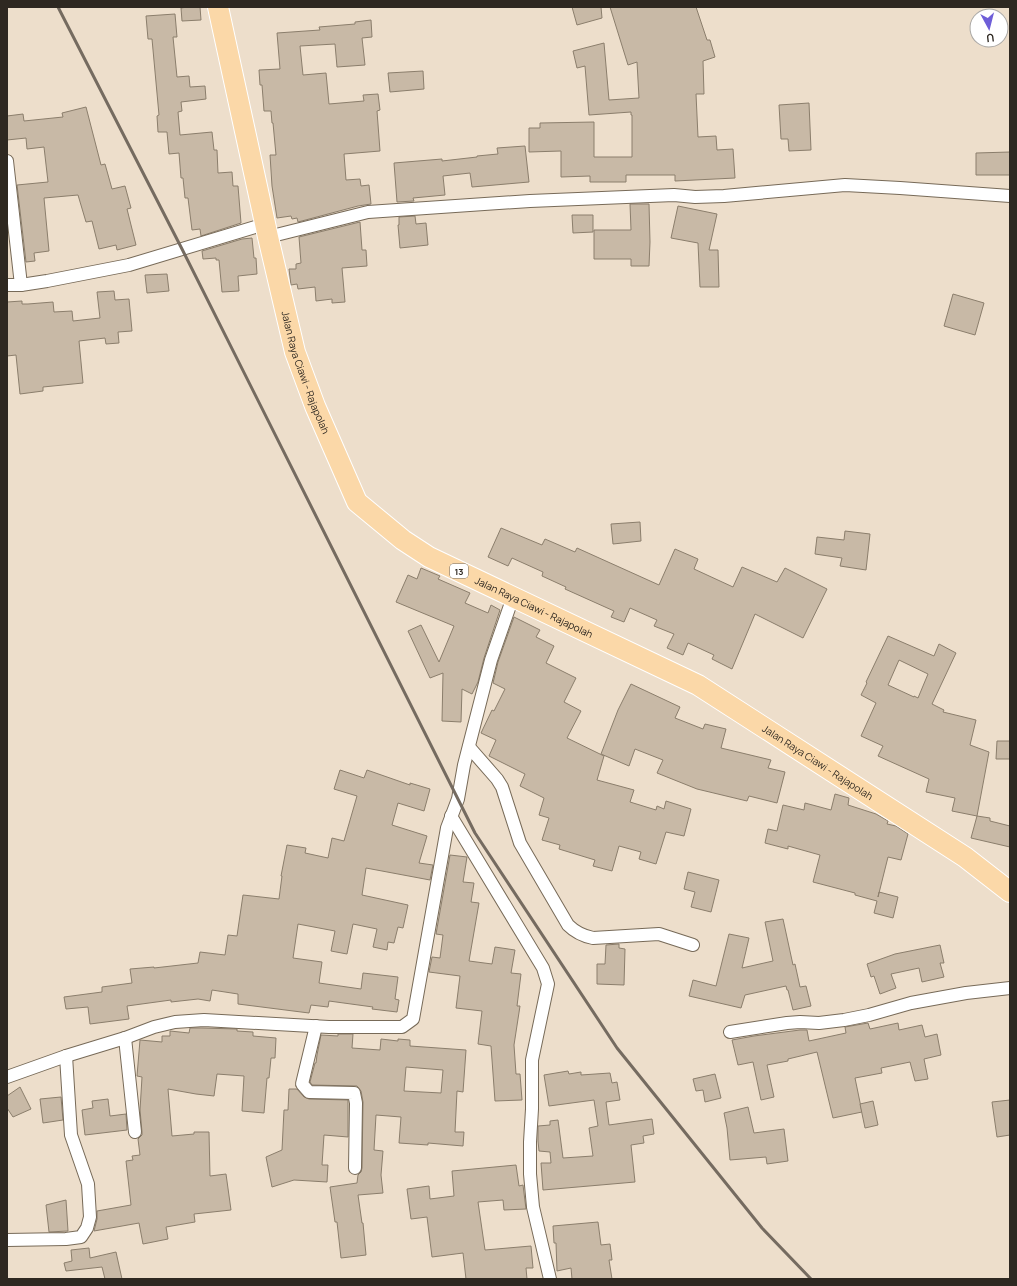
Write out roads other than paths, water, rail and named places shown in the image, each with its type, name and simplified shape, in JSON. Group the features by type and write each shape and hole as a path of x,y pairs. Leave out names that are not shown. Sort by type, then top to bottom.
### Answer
{"highway":[{"name":"Jalan Raya Ciawi - Rajapolah","path":"218,7 295,352 315,406 357,502 402,540 429,557 698,685 965,857 1010,892"}],"street":[{"path":"7,161 21,285"},
{"path":"7,285 21,285 129,265 267,230 368,212 530,201 674,195 695,197 724,196 845,185 1010,196"},
{"path":"7,1077 154,1027 175,1022 204,1020 316,1026 402,1027 413,1019 447,828 458,799 464,765 491,660 513,597"},
{"path":"469,748 497,779 502,787 520,843 568,925 573,930 593,938 659,934 693,945"},
{"path":"451,816 543,968 548,984 532,1060 530,1174 533,1207 550,1279"},
{"path":"730,1032 787,1023 819,1023 844,1020 966,993 1010,988"},
{"path":"316,1026 302,1084 309,1092 354,1093 356,1103 355,1168"},
{"path":"125,1038 135,1132"},
{"path":"7,1240 66,1239 81,1236 87,1228 90,1217 88,1184 71,1135 66,1056"}],"railway":[{"path":"58,7 182,249 475,833 617,1048 762,1228 811,1279"}]}
